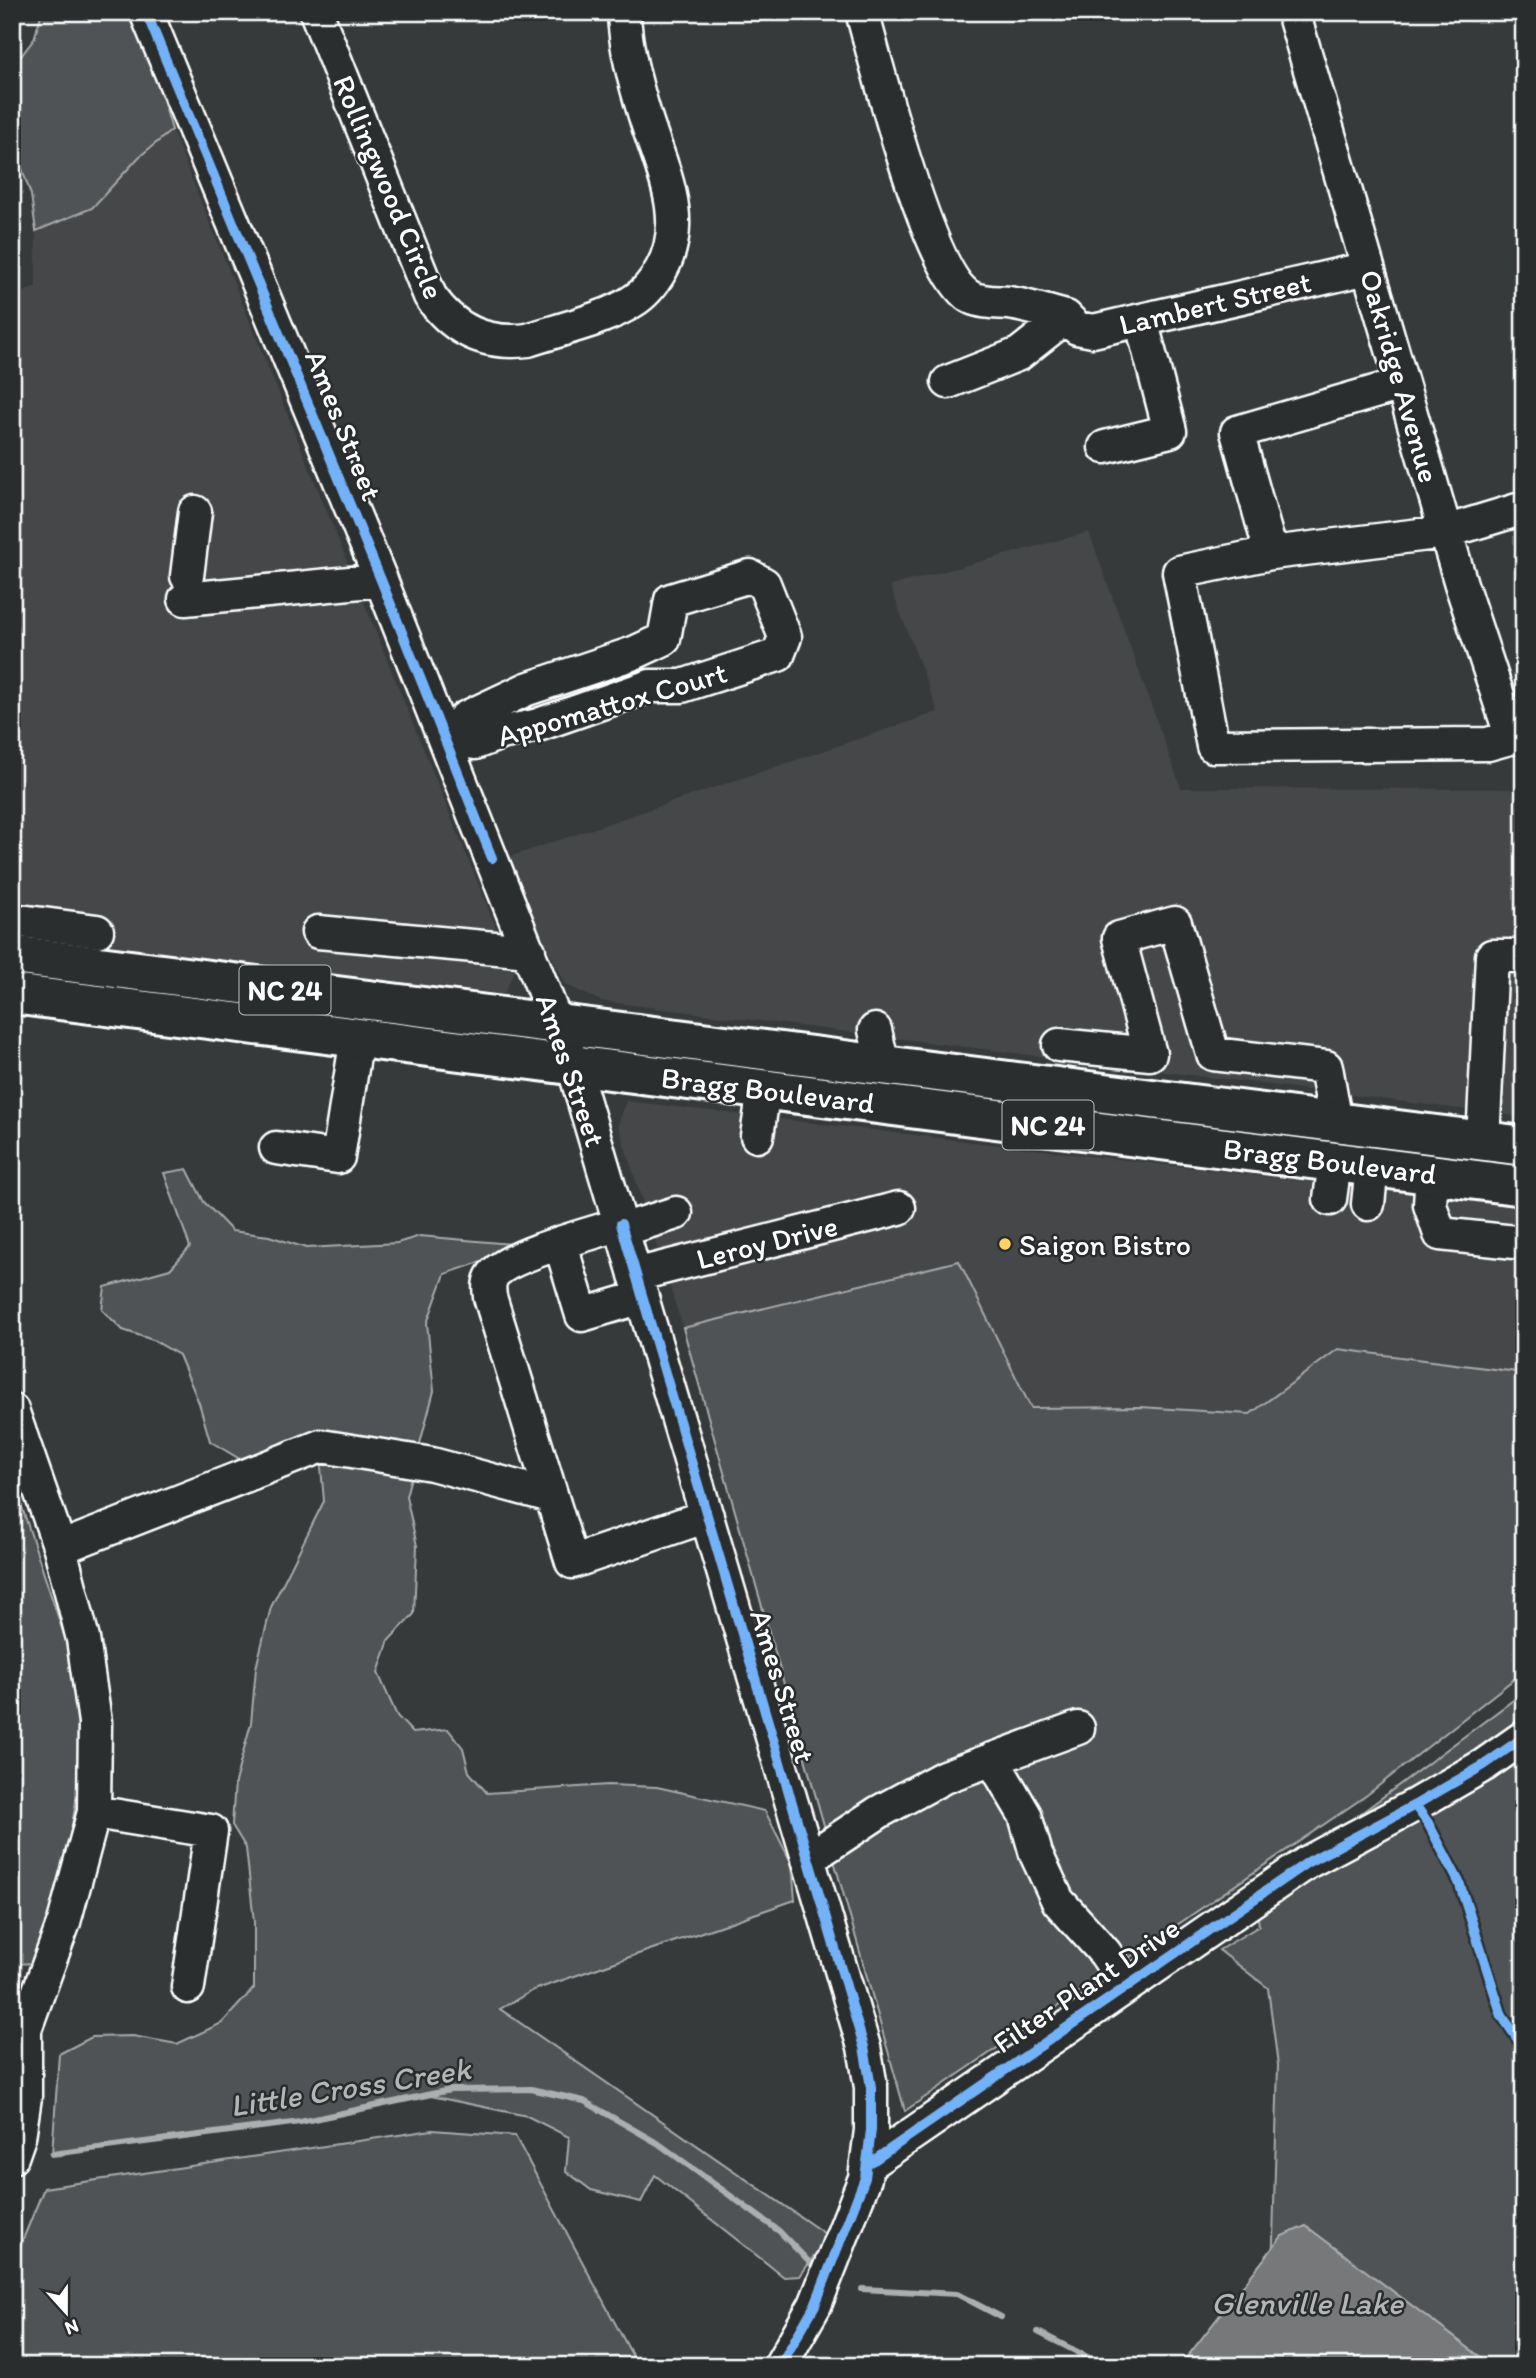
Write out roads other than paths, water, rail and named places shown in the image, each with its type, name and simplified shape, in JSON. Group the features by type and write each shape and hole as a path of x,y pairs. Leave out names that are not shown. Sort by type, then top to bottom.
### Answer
{"main road":[{"name":"Bragg Boulevard","path":"12,955 96,935 558,1025 879,1048 1336,1123 1524,1146"},
{"name":"Bragg Boulevard","path":"12,994 764,1089 1345,1176 1432,1174 1524,1186"}],"street":[{"name":"Ames Street","path":"146,12 381,580 573,1065 864,2047 871,2087 871,2130 867,2165"},
{"name":"Rollingwood Circle","path":"316,12 430,296 448,318 472,334 485,339 514,342 528,340 623,308 646,291 668,255 674,226 671,198 645,117 631,61 624,12"},
{"name":"Lambert Street","path":"863,12 902,158 946,268 970,298 1010,303 1066,317 1077,328 1093,331 1368,268"},
{"name":"Oakridge Avenue","path":"1293,12 1446,532 1518,736"},
{"path":"948,382 1019,354 1066,317"},
{"path":"1105,447 1170,431 1141,320"},
{"path":"1271,553 1237,432 1402,384"},
{"path":"1518,736 1488,744 1213,746 1179,572 1271,553 1446,532 1524,508"},
{"path":"195,512 186,587 381,580"},
{"name":"Appomattox Court","path":"444,739 475,743 501,733 549,722 650,686 682,686 778,655 785,637 764,583 750,576 671,600 664,639"},
{"path":"444,739 465,718 536,686 634,653 664,639 682,686"},
{"path":"536,686 549,722"},
{"path":"12,920 96,935"},
{"path":"1059,1045 1150,1054 1119,938 1175,923 1213,1054 1326,1067 1336,1123"},
{"path":"318,932 528,951"},
{"path":"1483,1141 1492,956 1524,956"},
{"path":"276,1148 338,1157 357,1037"},
{"path":"757,1136 764,1089"},
{"path":"1432,1174 1430,1205 1440,1234 1524,1243"},
{"path":"1345,1176 1368,1204"},
{"name":"Leroy Drive","path":"561,1243 582,1315 639,1286 899,1208"},
{"path":"676,1213 530,1253 495,1273 489,1283 490,1297 572,1562 707,1516"},
{"path":"12,1410 60,1548 83,1639 95,1722 94,1812 64,1922 25,2029 25,2096 19,2137 12,2157"},
{"path":"60,1548 320,1446 432,1464 551,1496"},
{"path":"808,1859 890,1806 944,1777 1078,1728"},
{"name":"Filter Plant Drive","path":"867,2165 1308,1862 1427,1798 1484,1765 1524,1737"},
{"path":"992,1759 1025,1815 1036,1854 1058,1901 1105,1953 1127,1986"},
{"path":"94,1812 211,1831 188,1987"},
{"path":"12,2000 25,2029"},
{"path":"780,2366 815,2305 867,2165"}],"water":[{"name":"Glenville Lake","path":"1306,2226 1486,2361 1498,2366 1180,2366 1282,2236"}],"waterway":[{"name":"Little Cross Creek","path":"52,2154 300,2122 450,2090 531,2089 584,2101 659,2144 779,2231 811,2264"},
{"name":"Little Cross Creek","path":"862,2289 957,2294 1001,2317"},
{"name":"Little Cross Creek","path":"1038,2332 1105,2366"}],"place":[{"name":"Saigon Bistro","path":"1005,1244"}]}
